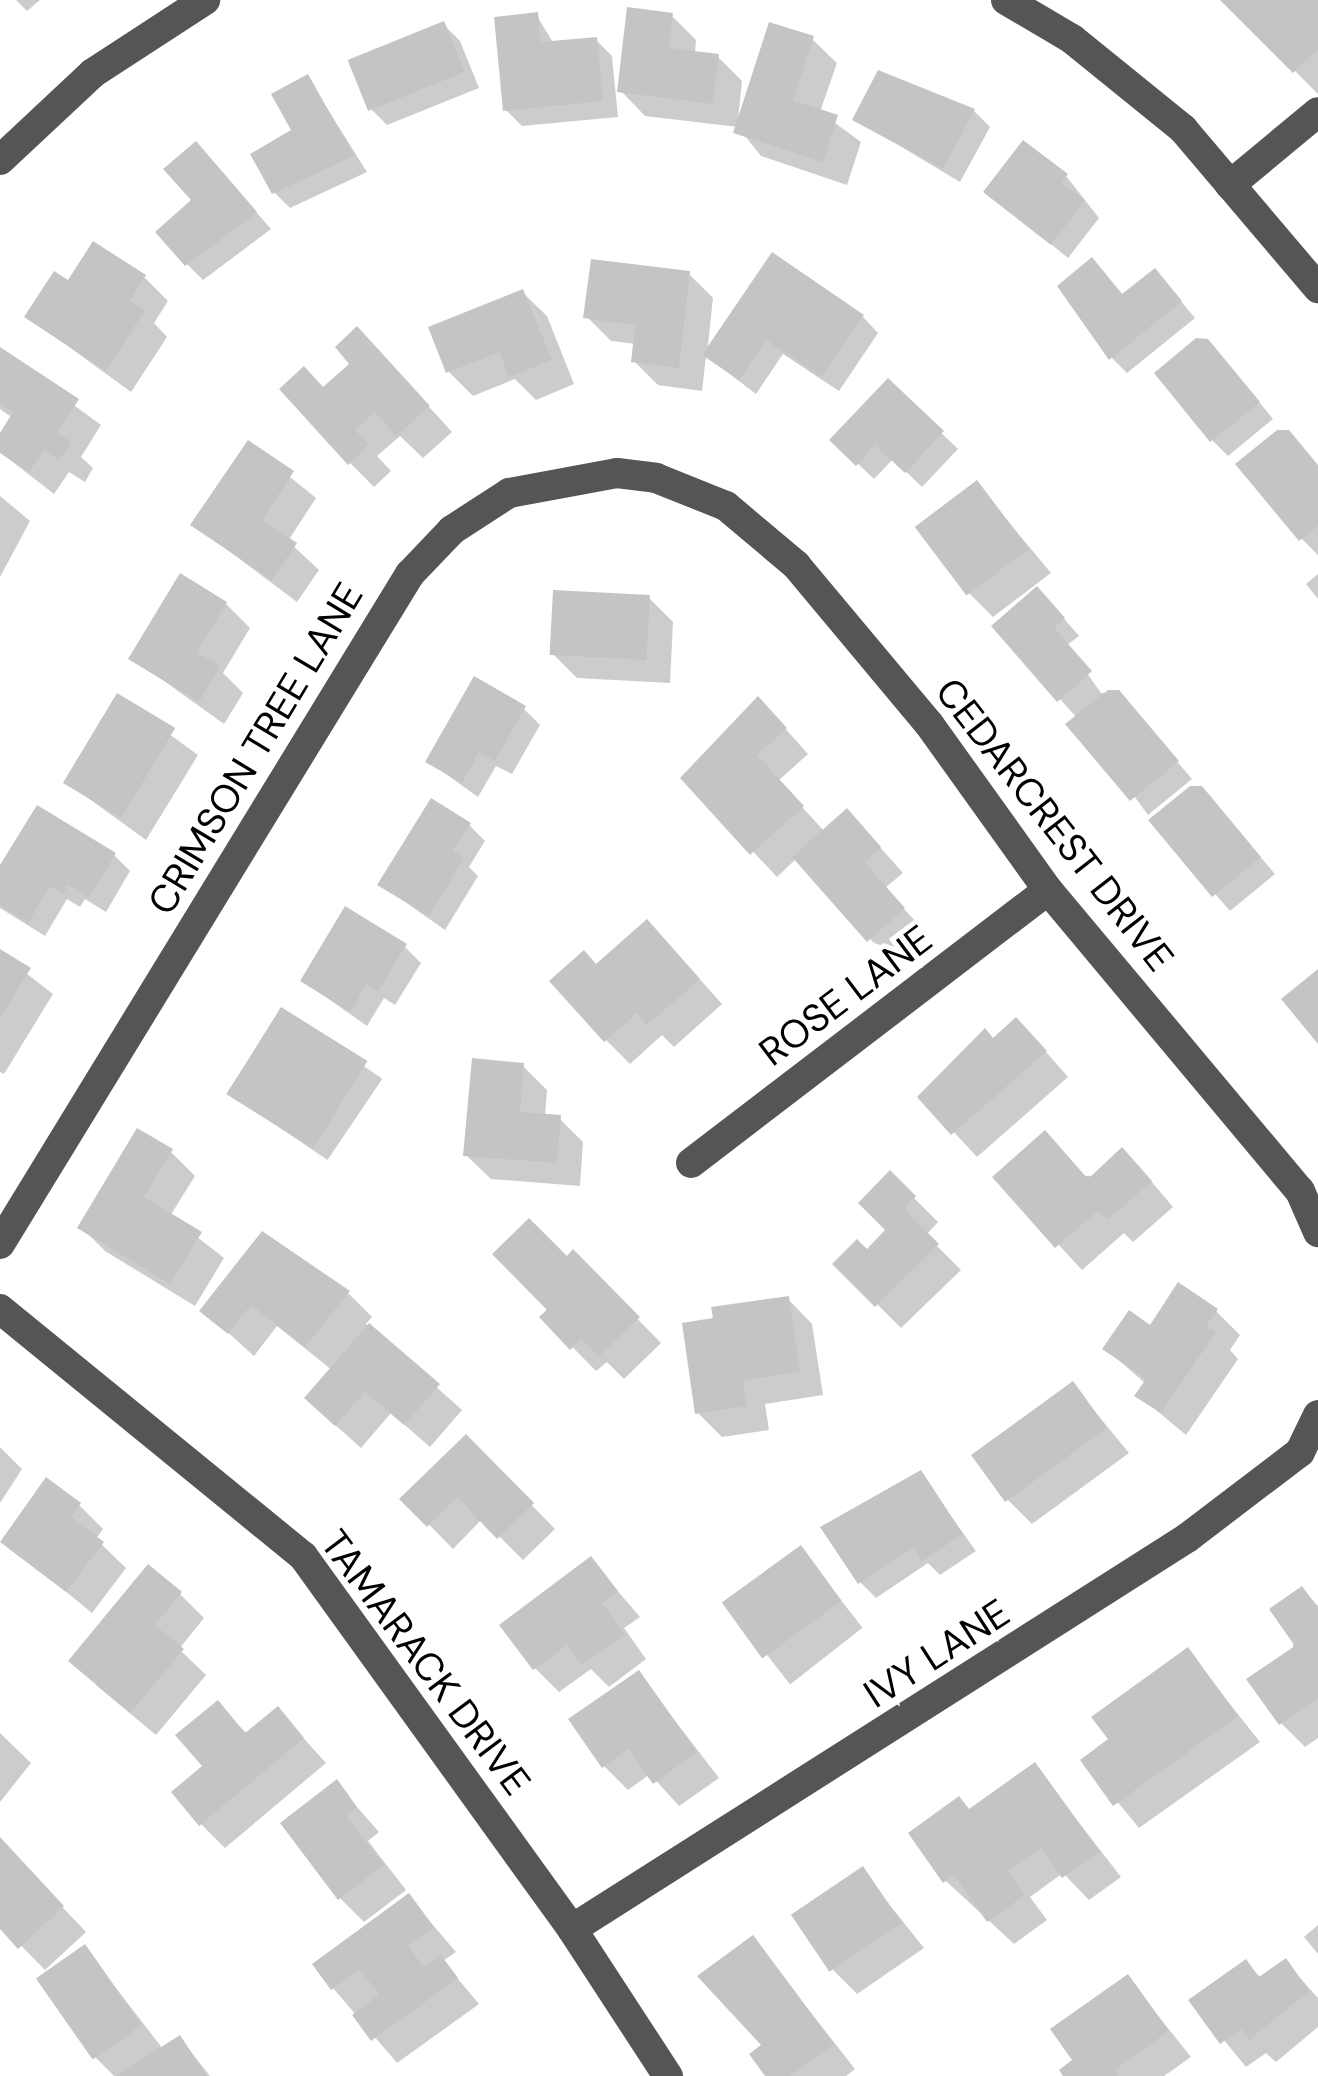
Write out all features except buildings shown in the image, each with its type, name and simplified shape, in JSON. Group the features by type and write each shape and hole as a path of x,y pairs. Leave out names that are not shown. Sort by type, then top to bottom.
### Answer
{"street":[{"path":"0,160 93,73 206,0"},
{"path":"1006,0 1072,39 1164,114 1318,288"},
{"path":"1230,184 1318,112"},
{"name":"CRIMSON TREE LANE","path":"0,1244 430,549 476,512 545,483 617,473 701,493"},
{"name":"CEDARCREST DRIVE","path":"701,493 753,523 796,566 929,724 1048,890 1300,1191 1318,1232"},
{"name":"ROSE LANE","path":"691,1163 1048,890"},
{"name":"TAMARACK DRIVE","path":"0,1310 303,1556 572,1929 668,2076"},
{"name":"IVY LANE","path":"572,1929 1187,1538 1300,1452 1318,1415"}]}
